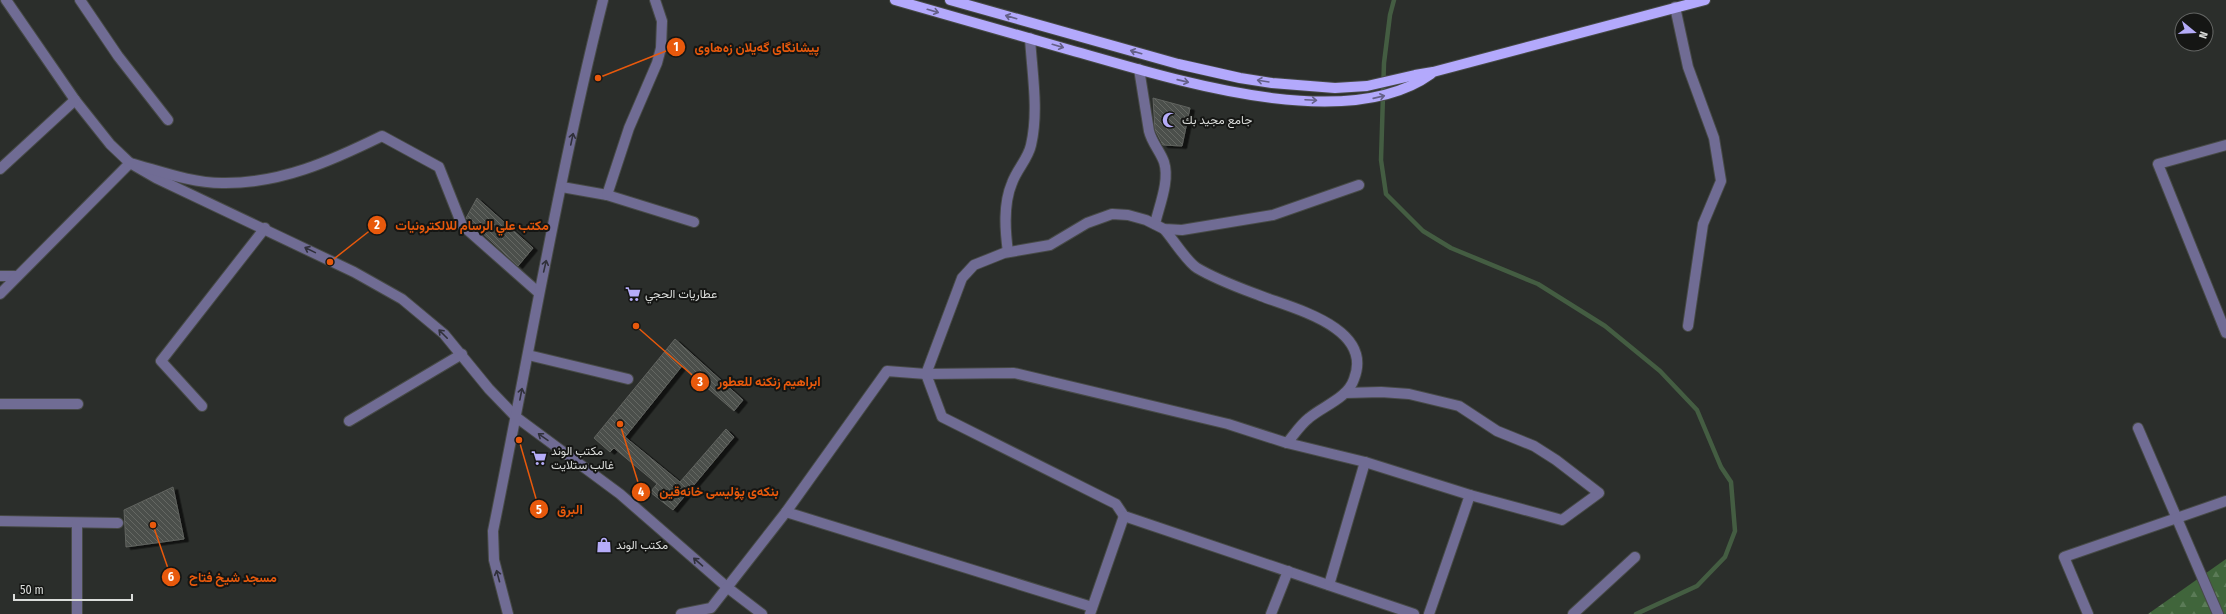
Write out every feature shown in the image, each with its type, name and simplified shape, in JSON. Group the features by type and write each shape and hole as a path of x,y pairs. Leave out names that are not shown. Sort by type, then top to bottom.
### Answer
{"main road":[{"path":"895,0 1140,69 1206,86 1270,97 1335,102 1379,97 1417,83 1433,72"},
{"path":"950,0 1209,71 1272,83 1335,88 1377,84 1433,72 1705,0"}],"street":[{"path":"6,0 75,100 110,144 130,163 156,178 265,228 354,272 402,299 424,315 462,354 489,389 516,417 620,494 728,588 762,614"},
{"path":"80,0 118,56 168,120"},
{"path":"508,614 494,560 493,531 539,294 603,0"},
{"path":"607,195 629,128 657,62 661,48 662,21 655,0"},
{"path":"1675,7 1688,67 1714,138 1721,181 1703,224 1688,326"},
{"path":"1008,252 1005,227 1010,189 1028,153 1032,134 1034,98 1030,38"},
{"path":"1140,69 1149,131 1164,163 1165,169 1162,195 1155,224"},
{"path":"0,169 75,100"},
{"path":"130,163 205,182 222,184 252,182 281,177 335,159 382,136 439,167 462,225 539,294"},
{"path":"2226,145 2158,164 2226,333"},
{"path":"0,294 130,163"},
{"path":"1164,229 1182,230 1273,215 1359,185"},
{"path":"562,187 607,195 694,222"},
{"path":"1287,443 1307,419 1345,393 1354,379 1357,362 1352,345 1336,328 1320,318 1237,287 1196,267 1164,229 1155,224 1128,215 1112,214 1087,223 1050,245 1008,252 974,265 967,271 926,374 942,417 1116,504 1124,516 1408,613"},
{"path":"202,406 161,361 265,228"},
{"path":"0,276 17,276"},
{"path":"349,421 462,354"},
{"path":"528,355 628,378"},
{"path":"681,614 711,608 728,588 786,512 887,371 926,374 1014,373 1228,424 1287,443 1365,462 1470,495 1562,520 1599,493 1556,460 1534,446 1497,431 1458,406 1409,394 1381,392 1345,393"},
{"path":"0,404 78,404"},
{"path":"2138,428 2218,614"},
{"path":"1329,585 1365,462"},
{"path":"1429,614 1470,495"},
{"path":"2088,614 2064,557 2226,502"},
{"path":"786,512 1091,611 1124,516"},
{"path":"0,521 118,523"},
{"path":"77,523 78,614"},
{"path":"1573,614 1635,557"},
{"path":"1271,614 1288,571"}],"green space":[{"path":"2226,559 2226,614 2148,614"}],"building":[{"name":"جامع مجيد بك","path":"1153,98 1190,108 1182,146 1163,145 1155,130"},
{"path":"477,198 533,248 518,266 466,218"},
{"path":"675,339 743,400 734,411 682,366 625,437 680,482 726,429 734,437 673,510 650,492 657,484 614,448 610,452 594,438"},
{"path":"173,487 184,539 126,547 124,510"}],"waterway":[{"path":"1394,0 1390,15 1384,63 1381,160 1386,194 1423,231 1451,248 1538,284 1605,326 1660,371 1697,410 1721,467 1731,482 1735,531 1725,557 1697,586 1636,614"}],"place":[{"name":"پیشانگای گەیلان زەهاوی","path":"598,78"},
{"name":"جامع مجيد بك","path":"1170,120"},
{"name":"مكتب علي الرسام للالكترونيات","path":"330,262"},
{"name":"عطاريات الحجي","path":"633,294"},
{"name":"ابراهيم زنكنه للعطور","path":"636,326"},
{"name":"بنکەی پۆلیسی خانەقین","path":"620,424"},
{"name":"البرق","path":"519,440"},
{"name":"مكتب الوند غالب ستلايت","path":"539,458"},
{"name":"مسجد شيخ فتاح","path":"153,525"},
{"name":"مكتب الوند","path":"604,545"}]}
